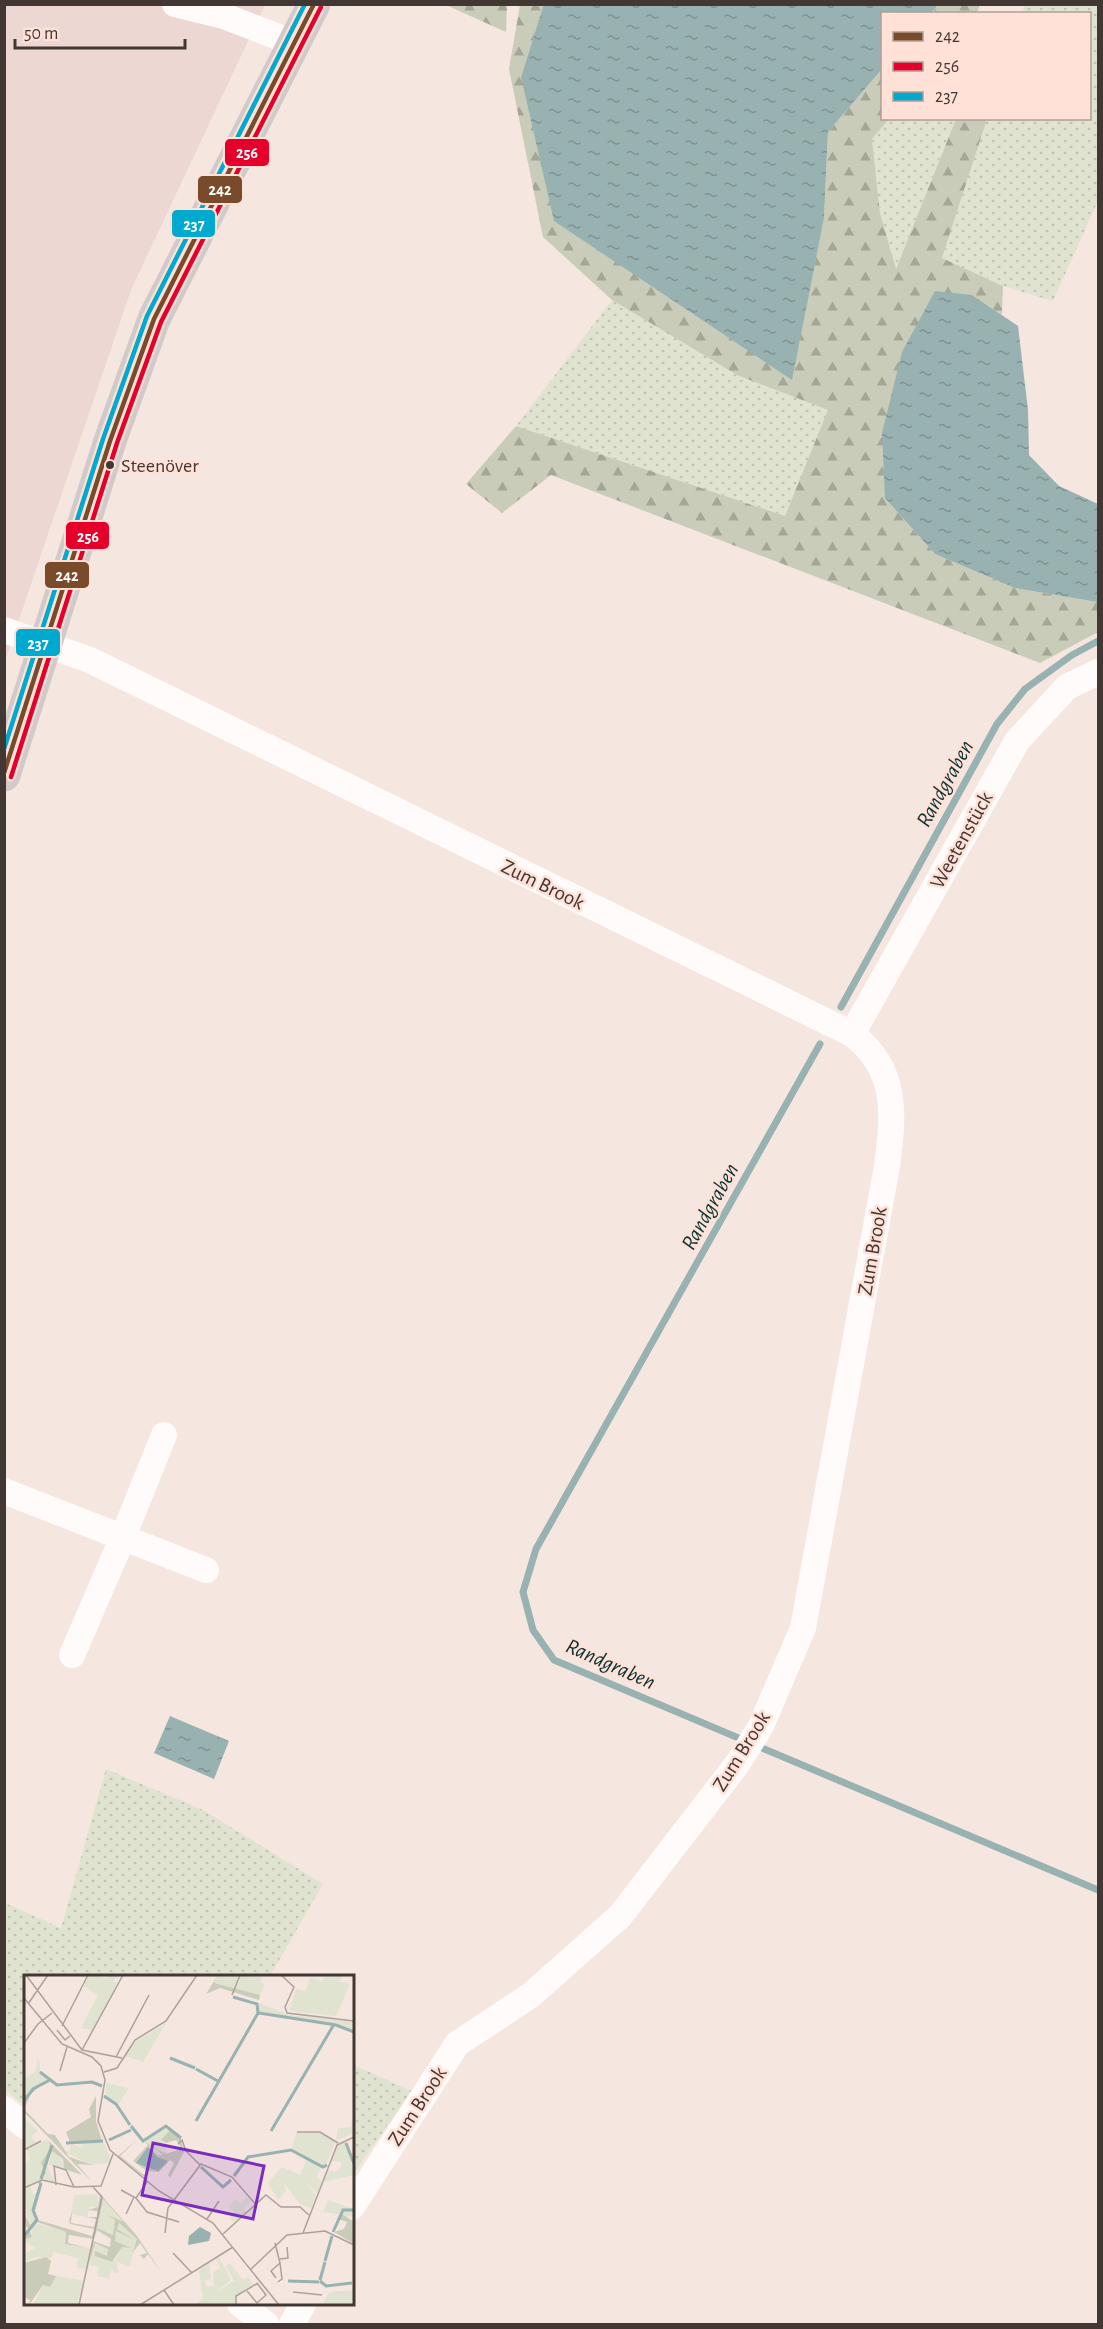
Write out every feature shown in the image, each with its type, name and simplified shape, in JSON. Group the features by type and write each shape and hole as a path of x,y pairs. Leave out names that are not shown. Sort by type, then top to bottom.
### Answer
{"main road":[{"path":"4,775 110,441 154,319 314,4"}],"street":[{"path":"176,4 224,16 294,43"},
{"name":"Zum Brook","path":"4,630 90,660 852,1034 869,1047 888,1083 892,1118 887,1166 803,1628 761,1726 738,1763 620,1916 531,1995 457,2044 354,2204"},
{"name":"Weetenstück","path":"852,1034 1017,741 1067,687 1098,672"},
{"path":"72,1655 164,1435"},
{"path":"4,1491 206,1570"},
{"path":"4,2109 24,2125"},
{"path":"241,2305 266,2325"},
{"path":"292,2325 302,2305"}],"shaded area":[{"path":"5,5 265,5 131,290 5,661"}],"green space":[{"path":"446,5 505,5 507,6 506,32"},
{"path":"520,5 544,5 521,77 791,379 824,218 828,132 881,70 881,120 888,120 872,139 880,213 896,269 956,120 987,120 942,258 1003,286 1002,315 972,295 885,498 935,554 1015,588 1097,602 1098,597 1098,632 1040,663 551,475 502,513 466,484 516,426 785,516 828,410 737,375 612,300 543,237 509,69"},
{"path":"938,5 980,5 977,12 933,12"},
{"path":"1025,5 1098,5 1098,201 1053,301 1003,286 942,258 987,120 1091,120 1091,12 1022,12"},
{"path":"888,120 956,120 895,271 880,213 872,138"},
{"path":"612,300 737,375 829,409 785,516 516,426"},
{"path":"106,1769 203,1810 323,1884 271,1975 24,1975 24,2105 5,2090 5,1903 61,1928"},
{"path":"354,2065 412,2091 354,2173"}],"water":[{"path":"544,4 938,5 932,12 881,12 881,70 828,132 824,218 792,380 554,221 521,77"},
{"path":"935,291 972,295 1018,326 1028,410 1029,455 1059,486 1098,504 1097,602 1015,588 935,554 885,498 882,433 902,352"},
{"path":"170,1716 229,1741 214,1779 154,1753"}],"waterway":[{"name":"Randgraben","path":"841,1007 997,724 1025,689 1072,655 1098,641"},
{"name":"Randgraben","path":"820,1044 536,1549 523,1592 533,1630 554,1660 1098,1890"}],"transit line":[{"name":"237","path":"4,749 103,439 147,316 305,4"},
{"name":"242","path":"4,773 110,441 154,319 314,4"},
{"name":"256","path":"11,777 117,443 161,322 321,7"}],"place":[{"name":"Steenöver","path":"110,465"}]}
